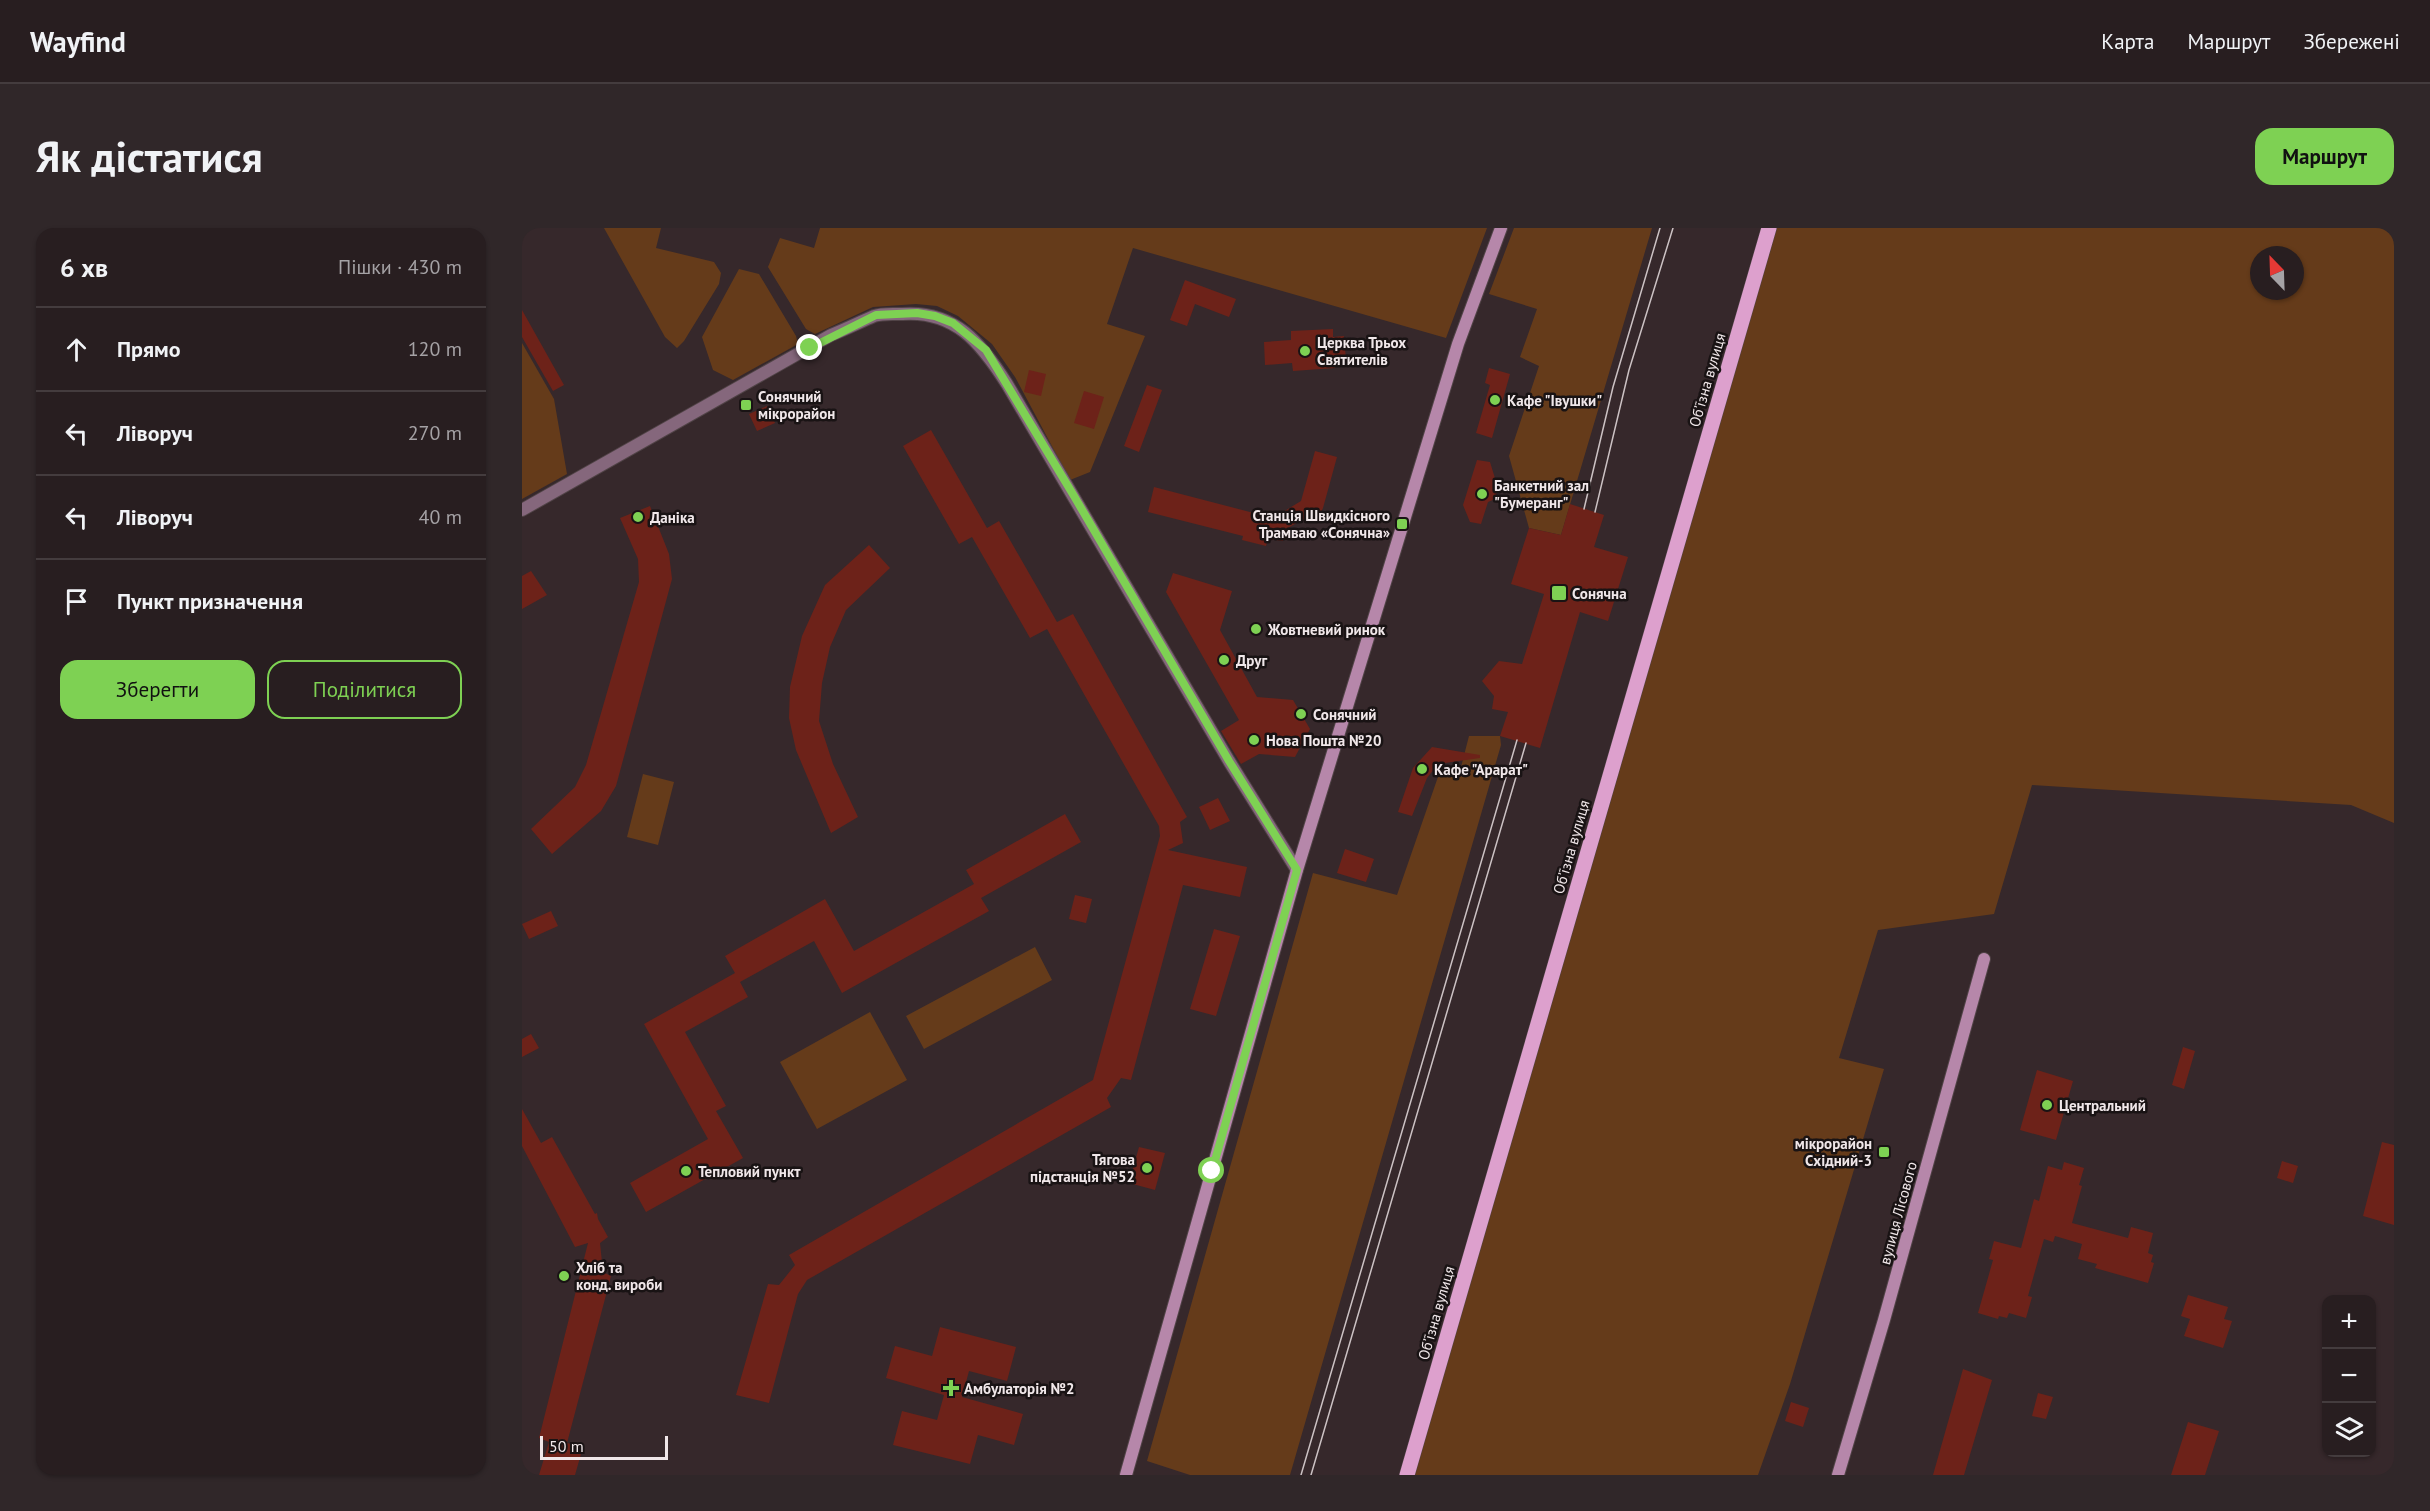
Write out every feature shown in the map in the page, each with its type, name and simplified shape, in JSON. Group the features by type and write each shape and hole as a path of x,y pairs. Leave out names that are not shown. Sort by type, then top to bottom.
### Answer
{"main road":[{"name":"Обʼїзна вулиця","path":"1407,1475 1769,228"}],"street":[{"path":"1126,1475 1297,870 1458,344 1501,228"},
{"path":"522,510 831,335 876,315 917,313 935,316 953,323 986,350 1229,761 1297,870"},
{"name":"вулиця Лісового","path":"1838,1475 1884,1320 1984,959"}],"shaded area":[{"path":"604,228 661,228 656,248 714,262 721,273 719,284 684,341 677,348 665,337"},
{"path":"820,228 1487,228 1446,338 1133,248 1107,324 1145,336 1090,472 1070,480 1015,377 992,344 958,316 937,306 916,304 873,307 815,334 806,329 768,267 780,238 814,248"},
{"path":"1514,228 1652,228 1561,535 1529,528 1509,456 1539,366 1520,357 1537,309 1489,294"},
{"path":"1769,228 2394,228 2394,823 2351,805 2032,785 1994,914 1878,930 1839,1058 1884,1069 1790,1384 1758,1475 1407,1475"},
{"path":"739,269 759,274 796,336 798,344 733,380 713,370 702,337"},
{"path":"522,343 554,399 567,474 522,499"},
{"path":"1469,736 1500,736 1501,745 1290,1475 1190,1475 1147,1461 1313,873 1397,895 1439,774 1460,771"},
{"path":"643,774 674,782 658,845 627,837"},
{"path":"1035,947 1052,980 924,1049 906,1016"},
{"path":"870,1012 907,1080 817,1129 780,1062"}],"building":[{"path":"1185,280 1236,299 1229,317 1195,304 1187,326 1170,320"},
{"path":"522,310 564,385 553,391 522,337"},
{"name":"Церква Трьох Святителів","path":"1333,329 1333,337 1344,336 1346,360 1335,360 1335,368 1293,371 1292,363 1265,365 1264,342 1291,340 1291,331"},
{"path":"1489,368 1510,374 1492,438 1476,433 1490,385 1485,383"},
{"path":"1029,370 1046,374 1041,396 1024,392"},
{"path":"1147,385 1162,390 1139,452 1124,446"},
{"path":"1084,391 1104,397 1094,429 1074,423"},
{"path":"767,406 775,423 757,431 749,414"},
{"path":"931,430 987,528 999,521 1057,622 1073,614 1187,817 1180,822 1183,843 1168,850 1247,867 1240,897 1183,885 1131,1080 1121,1078 1107,1098 1111,1107 807,1280 798,1294 769,1403 736,1395 768,1284 779,1285 795,1265 789,1255 1093,1080 1160,836 1159,826 1047,629 1030,638 972,537 959,544 903,446"},
{"path":"1315,451 1337,457 1323,508 1317,521 1307,517 1286,529 1283,541 1268,539 1266,546 1242,540 1243,536 1148,512 1154,487 1273,518 1301,501"},
{"name":"Банкетний зал \"Бумеранг\"","path":"1477,460 1490,462 1498,488 1495,499 1488,502 1481,524 1470,522 1463,505"},
{"path":"1570,504 1604,515 1594,547 1628,557 1608,621 1580,612 1540,748 1500,736 1508,712 1492,709 1494,696 1482,681 1499,661 1522,664 1544,594 1511,584 1529,528 1561,535"},
{"path":"650,506 669,554 672,579 616,786 601,811 552,854 531,829 575,787 586,765 639,582 638,559 620,518"},
{"path":"869,545 890,568 846,610 830,647 822,683 819,721 833,764 858,817 831,833 796,750 789,718 790,687 802,636 825,585"},
{"path":"531,571 547,595 522,609 522,576"},
{"path":"1173,573 1232,591 1220,630 1257,697 1293,700 1310,729 1295,757 1259,754 1241,764 1221,731 1239,720 1166,592"},
{"path":"1432,747 1480,755 1480,758 1438,764 1427,778 1412,816 1398,812 1413,768"},
{"path":"1218,798 1230,821 1210,830 1199,807"},
{"path":"1065,814 1081,842 981,898 989,911 842,993 814,941 740,982 748,997 685,1032 726,1106 716,1111 743,1158 646,1212 630,1183 708,1139 644,1024 735,973 725,956 825,899 854,951 974,884 966,870"},
{"path":"1345,849 1374,859 1366,882 1337,873"},
{"path":"1075,895 1092,899 1086,923 1069,919"},
{"path":"551,911 558,926 529,939 522,924"},
{"path":"1214,929 1240,936 1216,1016 1190,1009"},
{"path":"531,1034 539,1048 522,1057 522,1039"},
{"path":"2183,1047 2195,1051 2184,1089 2172,1085"},
{"name":"Центральний","path":"2037,1070 2073,1081 2056,1140 2020,1130"},
{"path":"522,1109 541,1143 552,1137 595,1214 597,1213 608,1237 600,1243 603,1272 611,1276 567,1443 583,1447 575,1475 539,1475 549,1442 539,1438 588,1243 575,1247 522,1146"},
{"path":"2382,1142 2394,1145 2394,1225 2363,1216"},
{"name":"Тягова підстанція №52","path":"1139,1147 1165,1153 1155,1190 1129,1183"},
{"path":"2282,1161 2298,1166 2293,1183 2277,1178"},
{"path":"2064,1162 2084,1168 2079,1185 2082,1186 2072,1223 2128,1238 2131,1227 2153,1233 2148,1253 2153,1255 2151,1262 2154,1263 2148,1283 2095,1268 2097,1264 2078,1259 2082,1244 2055,1236 2053,1242 2044,1239 2028,1296 2032,1297 2026,1318 2009,1313 2007,1318 1999,1316 1998,1319 1978,1313 1993,1260 1989,1259 1994,1241 2021,1248 2034,1199 2039,1201 2048,1166 2062,1170"},
{"path":"2188,1295 2228,1307 2224,1319 2232,1321 2223,1348 2184,1336 2190,1319 2181,1316"},
{"path":"940,1327 1016,1347 1007,1381 969,1371 962,1397 1023,1414 1014,1445 978,1435 970,1464 893,1445 902,1411 937,1420 944,1395 886,1378 895,1346 932,1356"},
{"path":"1963,1369 1992,1380 1964,1475 1933,1475"},
{"path":"2038,1393 2053,1397 2046,1419 2032,1416"},
{"path":"1791,1402 1809,1408 1803,1427 1785,1421"},
{"path":"2188,1422 2219,1431 2205,1475 2171,1475"}],"tram line":[{"path":"1584,509 1613,387 1660,228"},
{"path":"1595,512 1629,370 1673,228"},
{"path":"1301,1475 1517,740"},
{"path":"1311,1475 1526,743"}],"place":[{"name":"Церква Трьох Святителів","path":"1305,351"},
{"name":"Кафе \"Івушки\"","path":"1495,400"},
{"name":"Сонячний мікрорайон","path":"746,405"},
{"name":"Банкетний зал \"Бумеранг\"","path":"1482,494"},
{"name":"Даніка","path":"638,517"},
{"name":"Станцiя Швидкiсного Трамваю «Сонячна»","path":"1402,524"},
{"name":"Сонячна","path":"1559,593"},
{"name":"Жовтневий ринок","path":"1256,629"},
{"name":"Друг","path":"1224,660"},
{"name":"Сонячний","path":"1301,714"},
{"name":"Нова Пошта №20","path":"1254,740"},
{"name":"Кафе \"Арарат\"","path":"1422,769"},
{"name":"Центральний","path":"2047,1105"},
{"name":"мікрорайон Східний-3","path":"1884,1152"},
{"name":"Тягова підстанція №52","path":"1147,1168"},
{"name":"Тепловий пункт","path":"686,1171"},
{"name":"Хліб та конд. вироби","path":"564,1276"},
{"name":"Амбулаторія №2","path":"951,1388"}],"route":[{"path":"810,348 831,335 876,315 917,313 935,316 953,323 986,350 1229,761 1297,870 1212,1171"}]}
